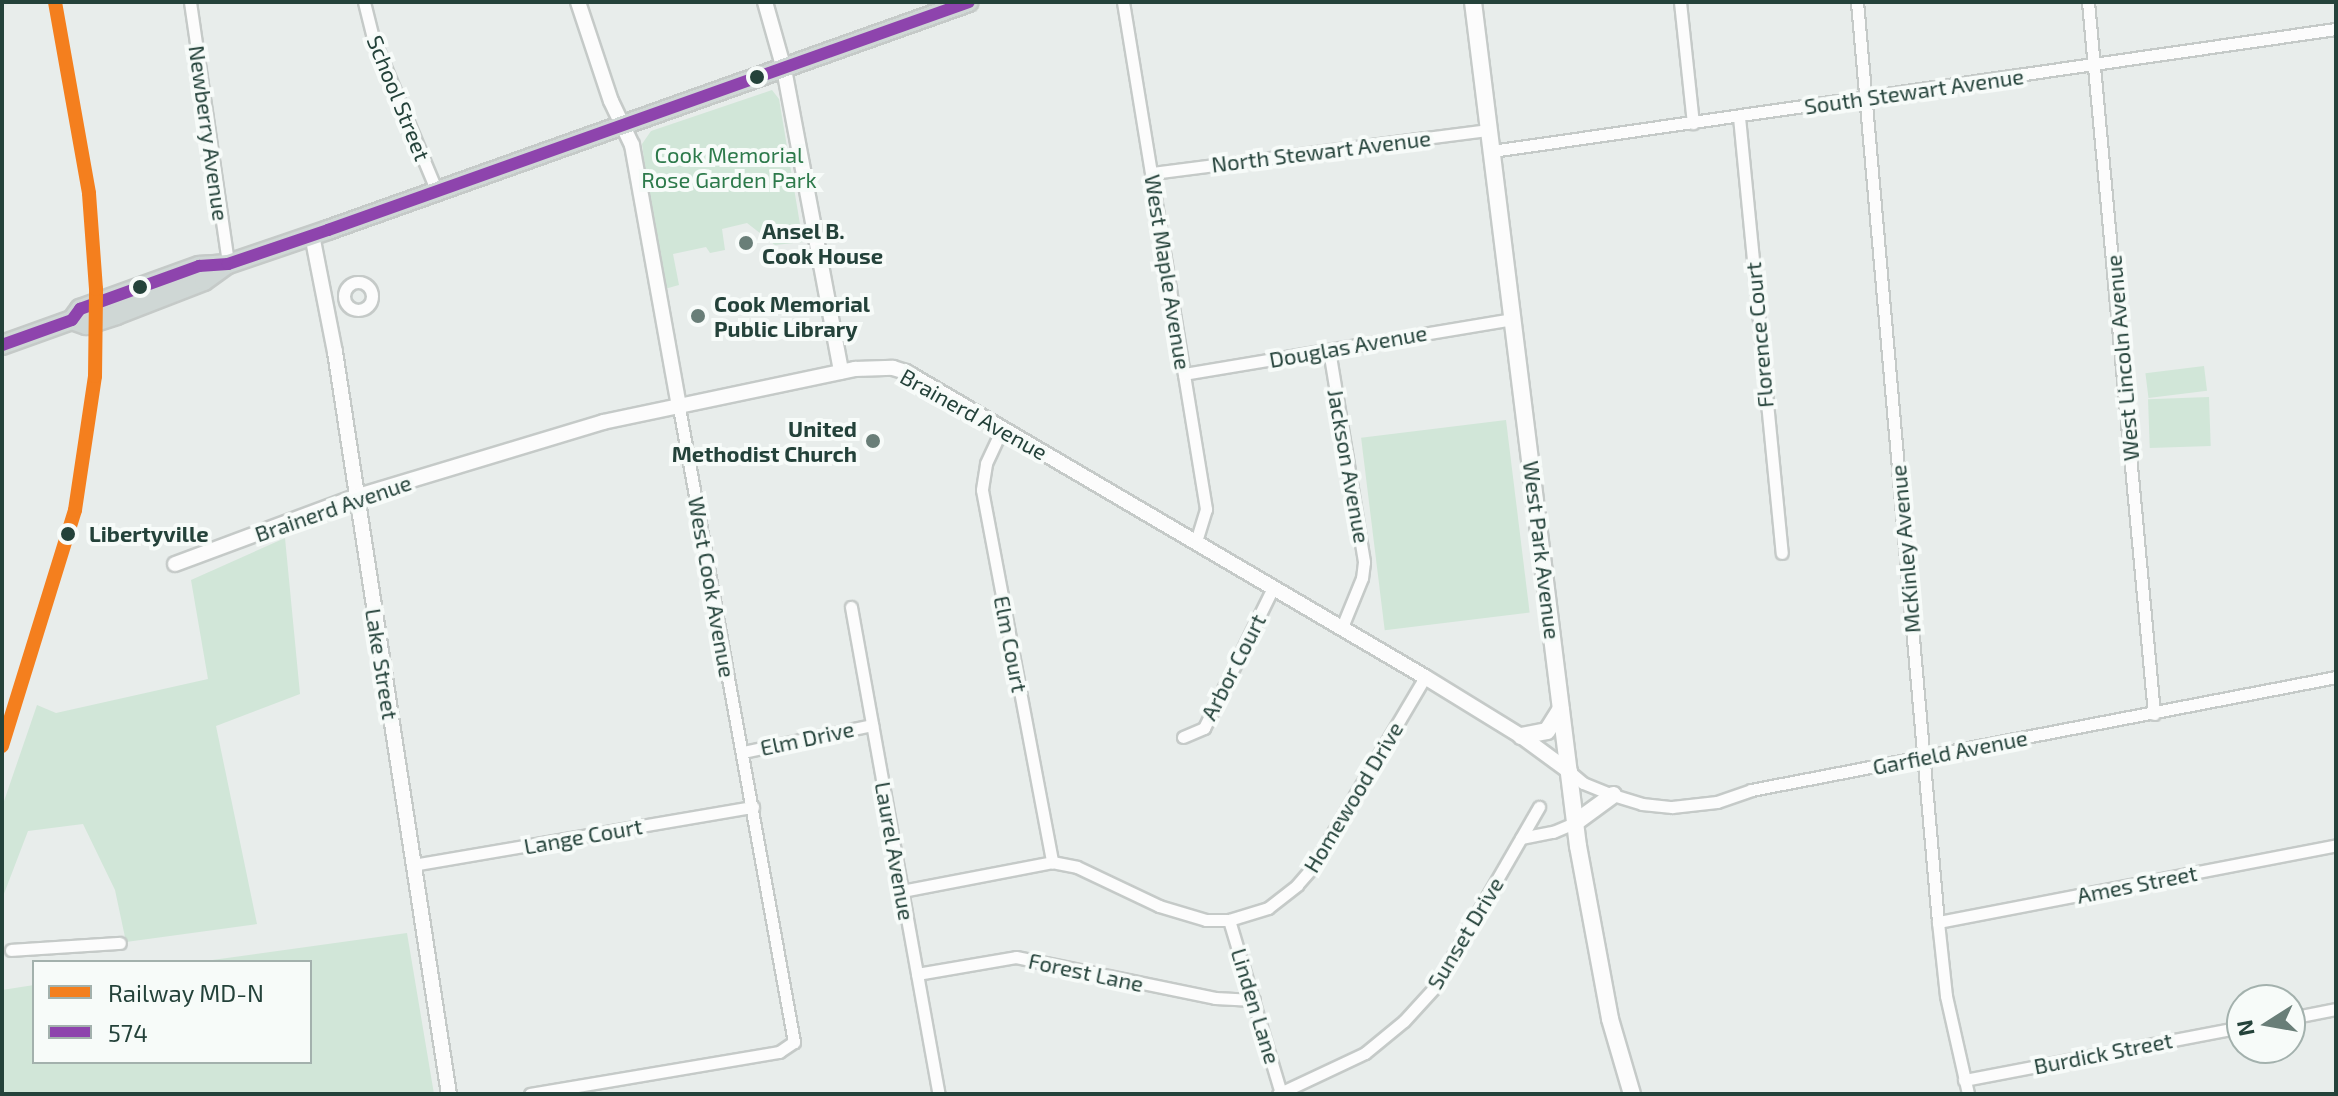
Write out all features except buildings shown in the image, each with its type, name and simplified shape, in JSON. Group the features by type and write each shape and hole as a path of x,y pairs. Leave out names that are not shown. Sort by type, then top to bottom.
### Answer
{"main road":[{"path":"2,345 72,320 86,325 116,315 204,281 228,264 623,127 969,2"},
{"name":"West Park Avenue","path":"1473,2 1578,846 1610,1019 1632,1094"},
{"path":"1521,736 1547,731 1562,708"},
{"path":"1576,822 1613,795"}],"street":[{"name":"Newberry Avenue","path":"190,2 228,264"},
{"name":"School Street","path":"364,2 373,38 437,192"},
{"name":"West Cook Avenue","path":"530,1094 789,1048 794,1036 632,145 578,2"},
{"path":"765,2 784,69 841,372"},
{"name":"West Maple Avenue","path":"1123,2 1206,509 1196,542"},
{"path":"1680,2 1693,123"},
{"name":"McKinley Avenue","path":"1857,2 1938,922 1946,996 1968,1094"},
{"name":"West Lincoln Avenue","path":"2088,2 2154,714"},
{"name":"South Stewart Avenue","path":"1492,151 2336,29"},
{"name":"Florence Court","path":"1739,117 1782,553"},
{"name":"North Stewart Avenue","path":"1152,173 1489,130"},
{"name":"Lake Street","path":"312,235 327,306 449,1094"},
{"path":"327,306 346,301"},
{"name":"Douglas Avenue","path":"1184,374 1513,319"},
{"name":"Jackson Avenue","path":"1329,350 1363,553 1362,578 1342,627"},
{"name":"Brainerd Avenue","path":"175,564 355,497 603,422 841,372 880,367 906,372 1342,627 1521,736 1570,772"},
{"name":"Elm Court","path":"1002,429 986,464 982,490 1052,862"},
{"name":"Arbor Court","path":"1183,737 1204,728 1273,588"},
{"name":"Laurel Avenue","path":"851,607 939,1094"},
{"name":"Homewood Drive","path":"902,891 1052,862 1077,867 1159,906 1206,920 1229,920 1268,908 1291,891 1312,868 1425,677"},
{"name":"Garfield Avenue","path":"1570,772 1583,783 1642,804 1672,807 1717,802 1751,790 2336,677"},
{"name":"Elm Drive","path":"743,752 872,725"},
{"name":"Lange Court","path":"413,865 753,807"},
{"name":"Sunset Drive","path":"1280,1093 1365,1053 1404,1021 1435,987 1539,807"},
{"path":"1521,838 1553,832 1576,822"},
{"path":"1553,832 1578,846"},
{"name":"Ames Street","path":"1938,922 2336,845"},
{"name":"Linden Lane","path":"1229,920 1280,1093"},
{"path":"11,950 120,943"},
{"name":"Forest Lane","path":"917,974 1016,957 1215,998 1254,1000"},
{"path":"2306,1015 2336,1009"},
{"name":"Burdick Street","path":"1964,1080 2226,1030"}],"green space":[{"name":"Cook Memorial Rose Garden Park","path":"772,90 779,99 803,242 775,245 747,223 722,229 725,250 710,253 706,247 673,254 679,285 661,290 642,144 651,131"},
{"path":"2204,366 2207,391 2148,398 2145,373"},
{"path":"2209,397 2211,446 2150,448 2148,399"},
{"path":"1506,420 1530,613 1385,630 1361,438"},
{"path":"285,538 300,694 216,726 257,924 126,942 115,890 83,824 28,831 2,899 2,807 37,705 56,713 208,679 191,580"},
{"path":"407,933 434,1094 2,1094 2,990 32,985 32,1064 312,1064 312,960 212,960"}],"rail line":[{"name":"MD-N","path":"2,746 75,510 95,376 96,289 89,193 55,2"}],"transit line":[{"name":"574","path":"2,345 72,320 80,309 199,266 228,264 328,230 969,2"}],"place":[{"name":"Ansel B. Cook House","path":"746,243"},
{"name":"Cook Memorial Public Library","path":"698,316"},
{"name":"United Methodist Church","path":"873,441"},
{"name":"Libertyville","path":"68,534"}]}
